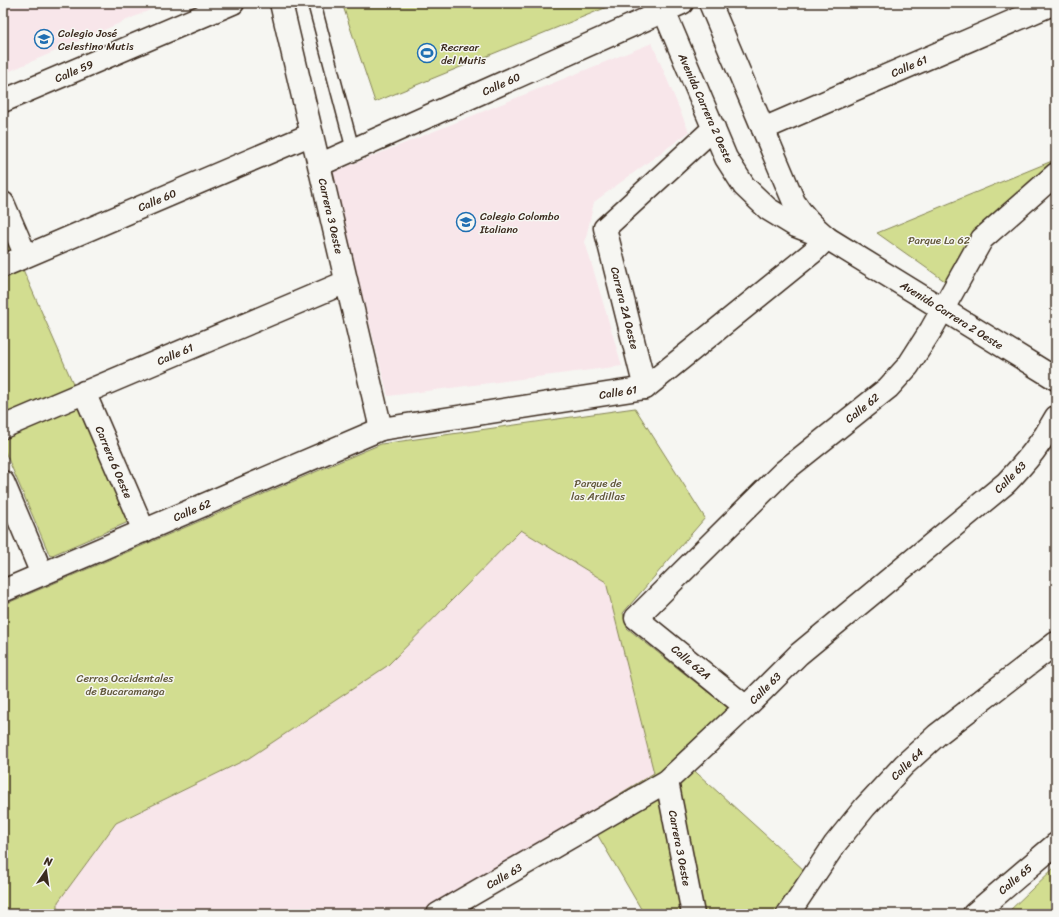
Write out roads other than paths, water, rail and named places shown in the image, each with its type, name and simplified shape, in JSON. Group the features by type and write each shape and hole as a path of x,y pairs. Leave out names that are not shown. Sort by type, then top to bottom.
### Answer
{"street":[{"name":"Calle 59","path":"3,101 233,3"},
{"name":"Carrera 3 Oeste","path":"281,3 381,430"},
{"name":"Avenida Carrera 2 Oeste","path":"710,3 794,202 811,225 827,238 1056,379"},
{"name":"Calle 61","path":"763,129 1055,3"},
{"name":"Calle 60","path":"319,165 671,6"},
{"name":"Avenida Carrera 2 Oeste","path":"671,6 726,158 744,186 768,209 796,226 827,238"},
{"name":"Carrera 2A Oeste","path":"645,388 605,228 714,128"},
{"name":"Calle 60","path":"3,266 312,134"},
{"name":"Calle 62","path":"636,618 783,472 898,377 908,366 931,330 982,239 1056,174"},
{"path":"3,203 26,256"},
{"name":"Calle 61","path":"381,430 645,388 813,252 827,238"},
{"name":"Calle 61","path":"3,427 346,282"},
{"name":"Carrera 6 Oeste","path":"84,392 144,531"},
{"name":"Calle 63","path":"438,914 667,781 746,708 799,654 1006,483 1045,437 1056,416"},
{"name":"Calle 62","path":"3,591 381,430"},
{"path":"3,482 42,574"},
{"name":"Calle 62A","path":"636,618 746,708"},
{"name":"Calle 64","path":"788,914 835,844 864,807 904,765 937,735 1056,643"},
{"name":"Carrera 3 Oeste","path":"667,781 693,914"},
{"name":"Calle 65","path":"974,914 1056,844"}],"lane":[{"path":"314,3 353,150"}],"place":[{"name":"Colegio José Celestino Mutis","path":"44,39"},
{"name":"Recrear del Mutis","path":"427,53"},
{"name":"Colegio Colombo Italiano","path":"466,222"}],"park label":[{"name":"Parque La 62","path":"939,240"},
{"name":"Parque de las Ardillas","path":"598,489"},
{"name":"Cerros Occidentales de Bucaramanga","path":"125,684"}]}
